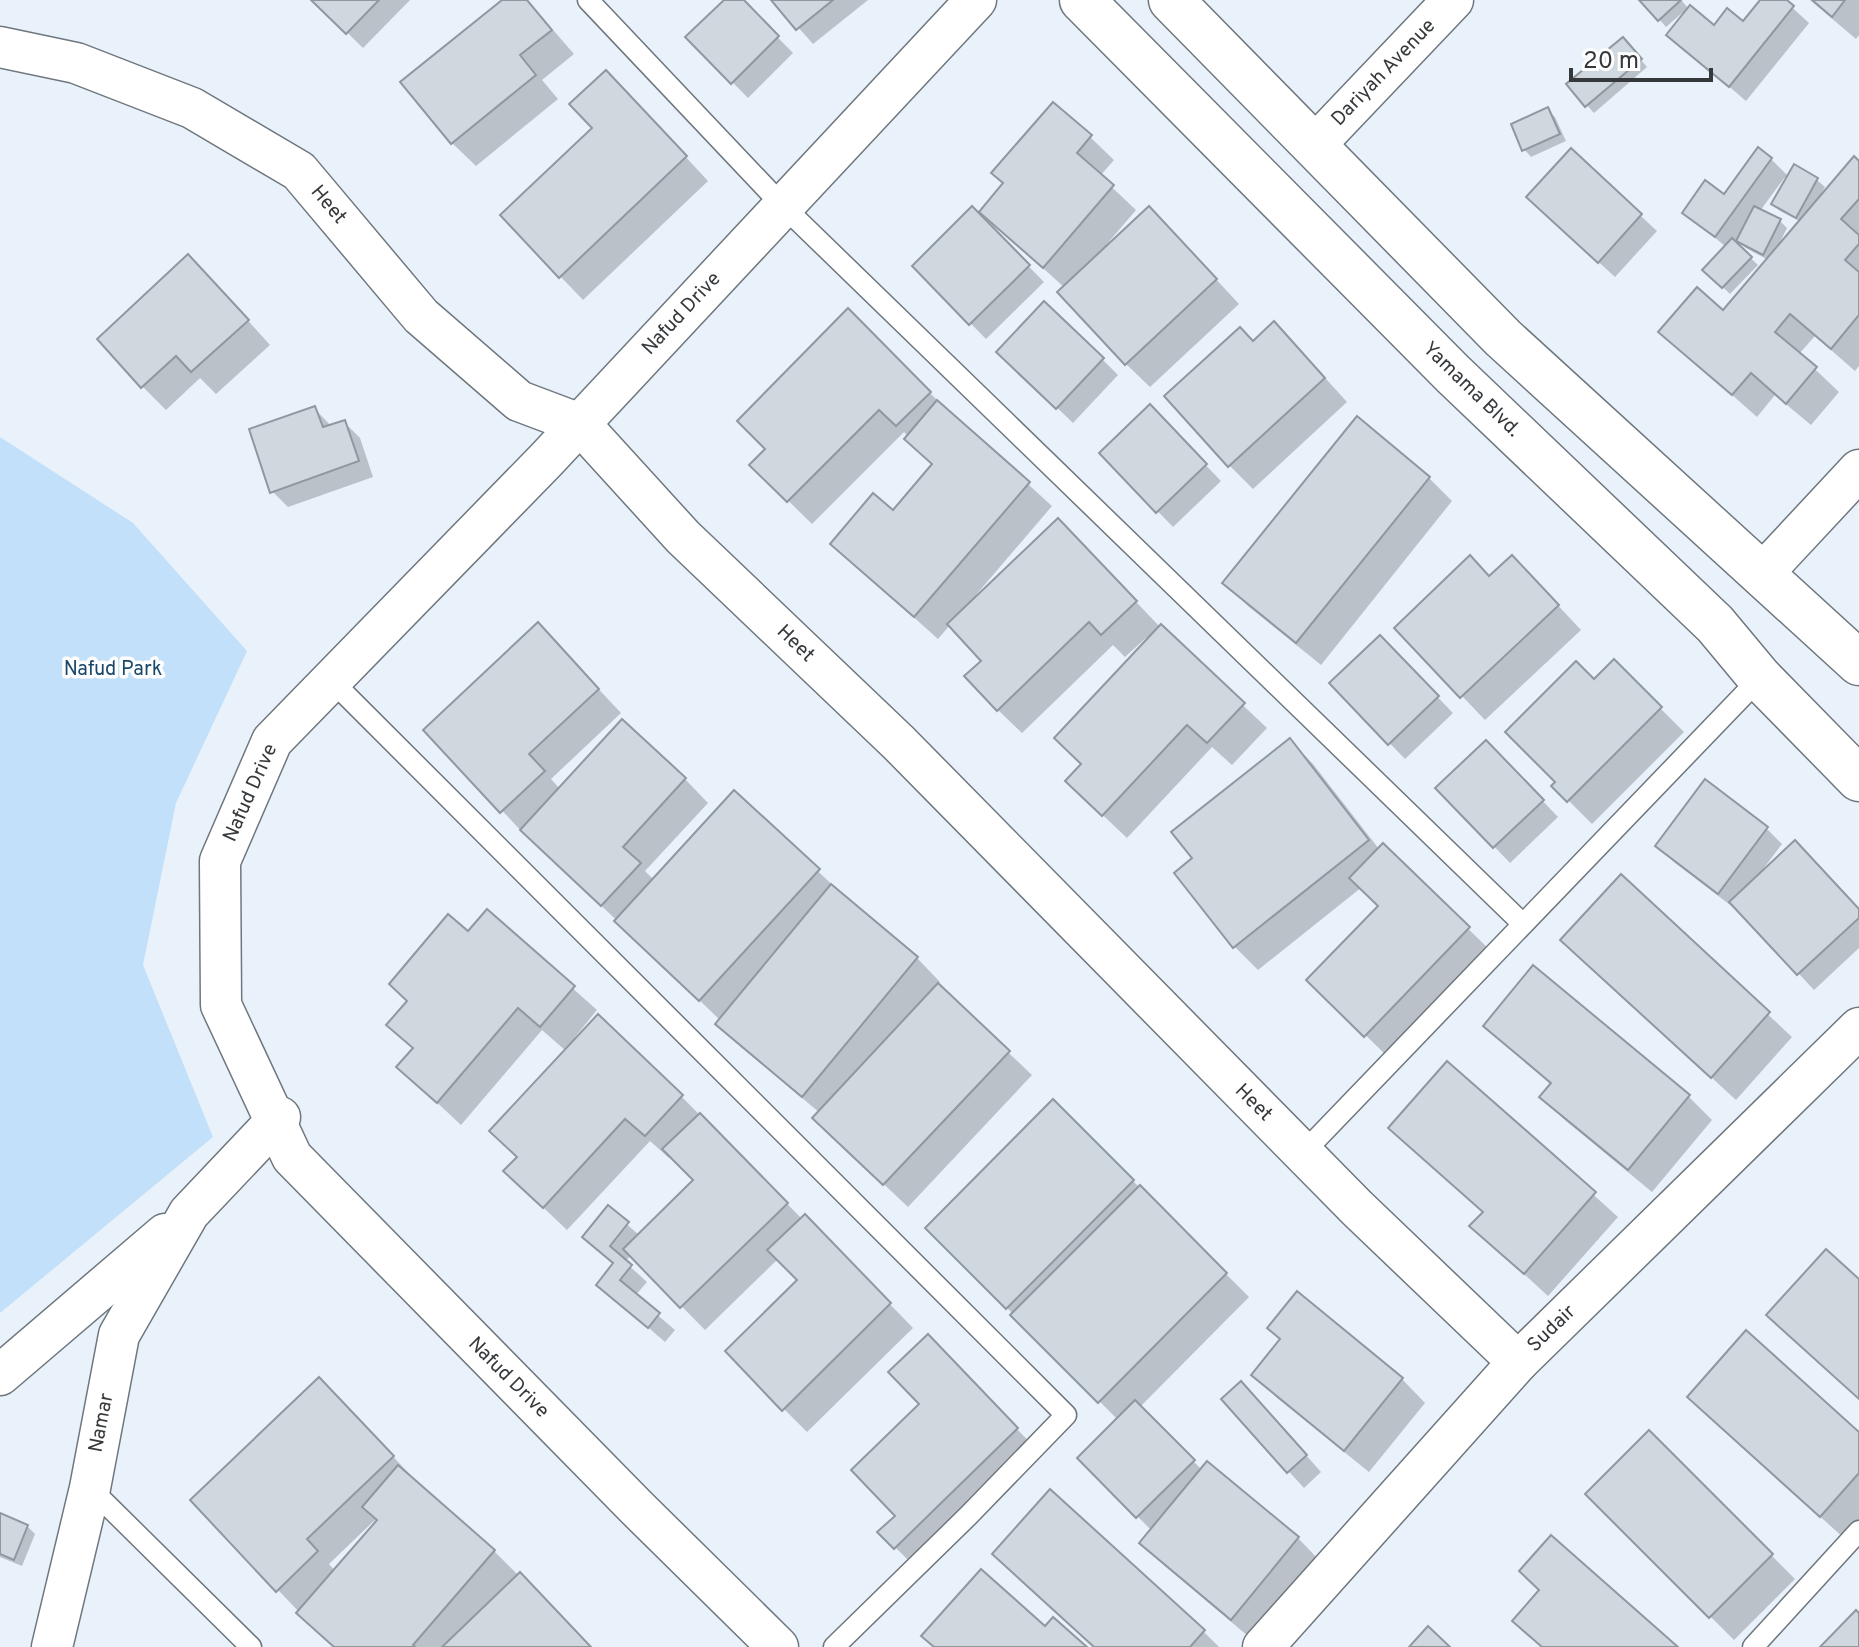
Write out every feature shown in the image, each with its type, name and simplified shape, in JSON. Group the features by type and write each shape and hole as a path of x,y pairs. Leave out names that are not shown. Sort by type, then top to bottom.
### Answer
{"main road":[{"name":"Yamama Blvd.","path":"1082,0 1453,374 1715,624 1760,678 1859,779"},
{"path":"1171,0 1503,338 1859,663"}],"street":[{"name":"Nafud Drive","path":"778,1647 292,1157 278,1119 221,1005 220,861 272,741 580,424 976,0"},
{"name":"Dariyah Avenue","path":"1314,146 1453,0"},
{"name":"Heet","path":"0,47 76,63 192,108 299,171 421,316 519,401 580,424 683,537 899,743 1303,1153 1518,1362"},
{"path":"1762,574 1859,470"},
{"name":"Sudair","path":"1263,1647 1518,1362 1859,1028"},
{"name":"Namar","path":"0,1375 189,1213 278,1119"},
{"name":"Namar","path":"52,1647 90,1488 119,1335 189,1213"}],"lane":[{"path":"588,0 783,206 1523,924"},
{"path":"1303,1153 1760,678"},
{"path":"331,680 1066,1415 834,1647"},
{"path":"90,1488 251,1647"},
{"path":"1753,1647 1859,1531"}],"green space":[{"name":"Nafud Park","path":"0,437 133,523 247,651 176,803 143,965 213,1137 0,1313"}],"building":[{"path":"311,0 379,0 346,34"},
{"path":"502,0 527,0 552,30 520,55 536,75 451,144 400,82"},
{"path":"724,0 744,0 779,36 731,84 685,37"},
{"path":"771,0 833,0 796,30"},
{"path":"1639,0 1681,0 1658,21"},
{"path":"1760,0 1787,0 1794,6 1729,87 1666,35 1690,5 1714,25 1727,8 1743,21"},
{"path":"1812,0 1845,0 1832,17"},
{"path":"1623,37 1642,59 1585,107 1566,84"},
{"path":"606,70 687,156 559,278 500,215 592,128 569,104"},
{"path":"1053,102 1092,135 1077,153 1114,185 1043,268 979,212 1003,183 991,173"},
{"path":"1548,107 1560,134 1522,151 1511,124"},
{"path":"1758,147 1772,158 1715,237 1682,213 1705,180 1724,194"},
{"path":"1571,148 1642,214 1598,263 1526,197"},
{"path":"1854,156 1859,161 1859,199 1841,219 1859,235 1859,244 1845,260 1859,272 1859,315 1831,349 1790,314 1775,332 1817,367 1786,404 1751,373 1732,395 1658,332 1697,287 1723,310"},
{"path":"1794,164 1818,178 1796,218 1771,204"},
{"path":"972,206 1030,265 969,325 912,266"},
{"path":"1149,206 1217,279 1125,365 1057,292"},
{"path":"1754,206 1781,219 1763,255 1736,241"},
{"path":"1732,238 1752,257 1722,288 1702,270"},
{"path":"188,254 249,320 191,372 176,356 141,388 97,339"},
{"path":"1044,301 1104,358 1056,409 996,352"},
{"path":"848,308 931,392 896,426 879,410 787,502 749,465 765,449 737,421"},
{"path":"1274,321 1325,378 1228,467 1164,396 1240,327 1253,341"},
{"path":"937,400 1030,482 914,617 830,544 873,493 893,510 932,464 904,439"},
{"path":"1150,404 1207,464 1156,513 1099,453"},
{"path":"315,406 323,427 345,420 359,461 270,493 249,429"},
{"path":"1357,416 1430,477 1296,643 1222,583"},
{"path":"1058,518 1137,601 1101,635 1089,622 997,711 964,676 981,661 947,624"},
{"path":"1470,555 1489,576 1512,555 1559,605 1460,698 1394,628"},
{"path":"538,622 599,689 529,754 545,771 500,813 423,730"},
{"path":"1161,624 1245,703 1207,743 1187,725 1102,816 1065,781 1081,764 1054,738"},
{"path":"1380,635 1439,696 1388,745 1329,683"},
{"path":"1614,659 1662,707 1567,802 1551,786 1555,782 1505,732 1576,661 1594,679"},
{"path":"622,719 686,778 623,847 641,863 601,906 520,830"},
{"path":"1290,738 1369,840 1233,948 1174,873 1192,858 1171,832"},
{"path":"1486,740 1544,800 1493,848 1435,788"},
{"path":"1705,779 1768,827 1718,894 1655,846"},
{"path":"734,790 820,869 699,1001 614,921"},
{"path":"1795,840 1859,909 1859,918 1797,975 1729,902"},
{"path":"1383,843 1470,927 1364,1037 1306,980 1378,906 1349,878"},
{"path":"1621,874 1770,1012 1711,1078 1560,940"},
{"path":"831,884 918,957 802,1097 715,1024"},
{"path":"487,909 575,986 540,1027 518,1008 437,1103 396,1067 413,1048 386,1025 407,1001 389,984 448,914 468,931"},
{"path":"1533,965 1690,1095 1628,1170 1539,1097 1551,1083 1483,1026"},
{"path":"938,983 1010,1051 883,1185 812,1118"},
{"path":"598,1014 683,1095 645,1136 625,1119 543,1208 503,1171 517,1157 489,1131"},
{"path":"1447,1061 1596,1192 1524,1274 1469,1226 1483,1212 1388,1128"},
{"path":"1053,1099 1134,1180 1006,1309 925,1228"},
{"path":"700,1113 788,1203 680,1308 623,1249 693,1180 662,1149"},
{"path":"1140,1185 1227,1273 1098,1403 1010,1315"},
{"path":"608,1205 629,1222 610,1246 632,1265 620,1280 660,1313 648,1328 596,1285 613,1263 582,1237"},
{"path":"805,1214 891,1303 782,1411 725,1351 797,1280 767,1250"},
{"path":"1826,1249 1859,1279 1859,1399 1766,1315"},
{"path":"1297,1291 1403,1378 1344,1451 1251,1375 1280,1339 1267,1328"},
{"path":"1746,1330 1859,1432 1859,1473 1820,1517 1687,1397"},
{"path":"928,1334 1018,1428 894,1549 877,1532 895,1516 851,1470 919,1404 888,1372"},
{"path":"319,1377 394,1456 307,1539 318,1551 276,1592 190,1500"},
{"path":"1241,1381 1307,1455 1287,1473 1221,1399"},
{"path":"1135,1400 1195,1460 1136,1518 1077,1458"},
{"path":"1649,1430 1773,1554 1709,1618 1585,1494"},
{"path":"1207,1461 1299,1537 1231,1620 1139,1543"},
{"path":"398,1465 495,1550 413,1645 415,1647 334,1647 296,1613 377,1520 362,1507"},
{"path":"1050,1489 1205,1630 1190,1647 1094,1647 992,1554"},
{"path":"0,1513 28,1525 14,1560 0,1554"},
{"path":"1551,1535 1678,1647 1542,1647 1512,1621 1539,1590 1519,1571"},
{"path":"981,1569 1045,1626 1053,1617 1087,1647 934,1647 921,1636"},
{"path":"520,1572 591,1647 442,1647"},
{"path":"1856,1610 1859,1613 1859,1647 1820,1647"},
{"path":"1428,1626 1450,1647 1409,1647"}]}
